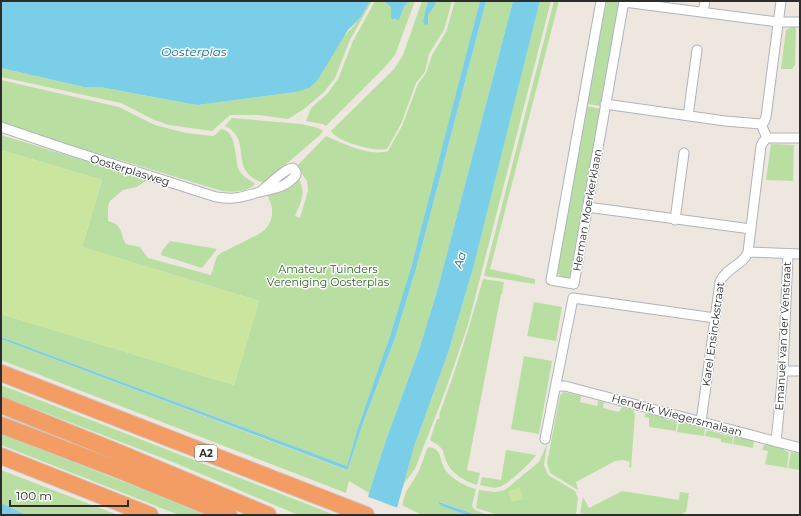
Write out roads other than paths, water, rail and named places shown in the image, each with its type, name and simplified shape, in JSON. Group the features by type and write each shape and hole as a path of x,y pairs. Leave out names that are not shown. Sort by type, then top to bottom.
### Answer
{"highway":[{"name":"A2","path":"1,373 366,515"},
{"path":"1,405 268,515"},
{"path":"1,425 114,468 229,515"},
{"path":"1,456 150,515"}],"street":[{"name":"Herman Moerkerklaan","path":"601,1 552,280 574,284 624,1"},
{"path":"624,1 778,22 800,22"},
{"path":"703,12 704,1"},
{"path":"605,104 756,125 761,124 764,122 766,117 781,1"},
{"path":"688,116 697,50"},
{"path":"761,124 767,138"},
{"name":"Oosterplasweg","path":"1,127 216,197 229,199 241,198 260,192"},
{"path":"800,138 771,137 767,138 761,146 748,252 800,254"},
{"path":"675,220 684,153"},
{"path":"587,207 751,229"},
{"name":"Karel Ensinckstraat","path":"701,422 720,282 722,276 744,259 748,252"},
{"name":"Emanuel van der Venstraat","path":"776,442 783,370 788,254"},
{"path":"545,439 572,298 715,318"},
{"path":"783,370 800,371"},
{"name":"Hendrik Wiegersmalaan","path":"555,388 558,386 565,386 800,448"}],"water":[{"name":"Oosterplas","path":"1,1 370,1 361,17 348,30 317,81 309,88 296,92 198,105 100,87 84,87 1,68"},
{"path":"383,1 409,1 404,7 399,20 392,19 391,7"},
{"path":"428,1 436,1 428,15 428,24 425,25 423,21"},
{"path":"480,1 486,1 416,269 395,338 362,426 348,469 1,339 1,337 347,466 411,268"},
{"name":"Aa","path":"513,1 540,1 474,265 448,353 414,447 395,515 364,515 369,493 386,440 420,347 438,288"},
{"path":"439,502 477,515 466,515 442,506"},
{"path":"1,503 27,515 1,515"}],"park label":[{"name":"Amateur Tuinders Vereniging Oosterplas","path":"328,275"}]}
